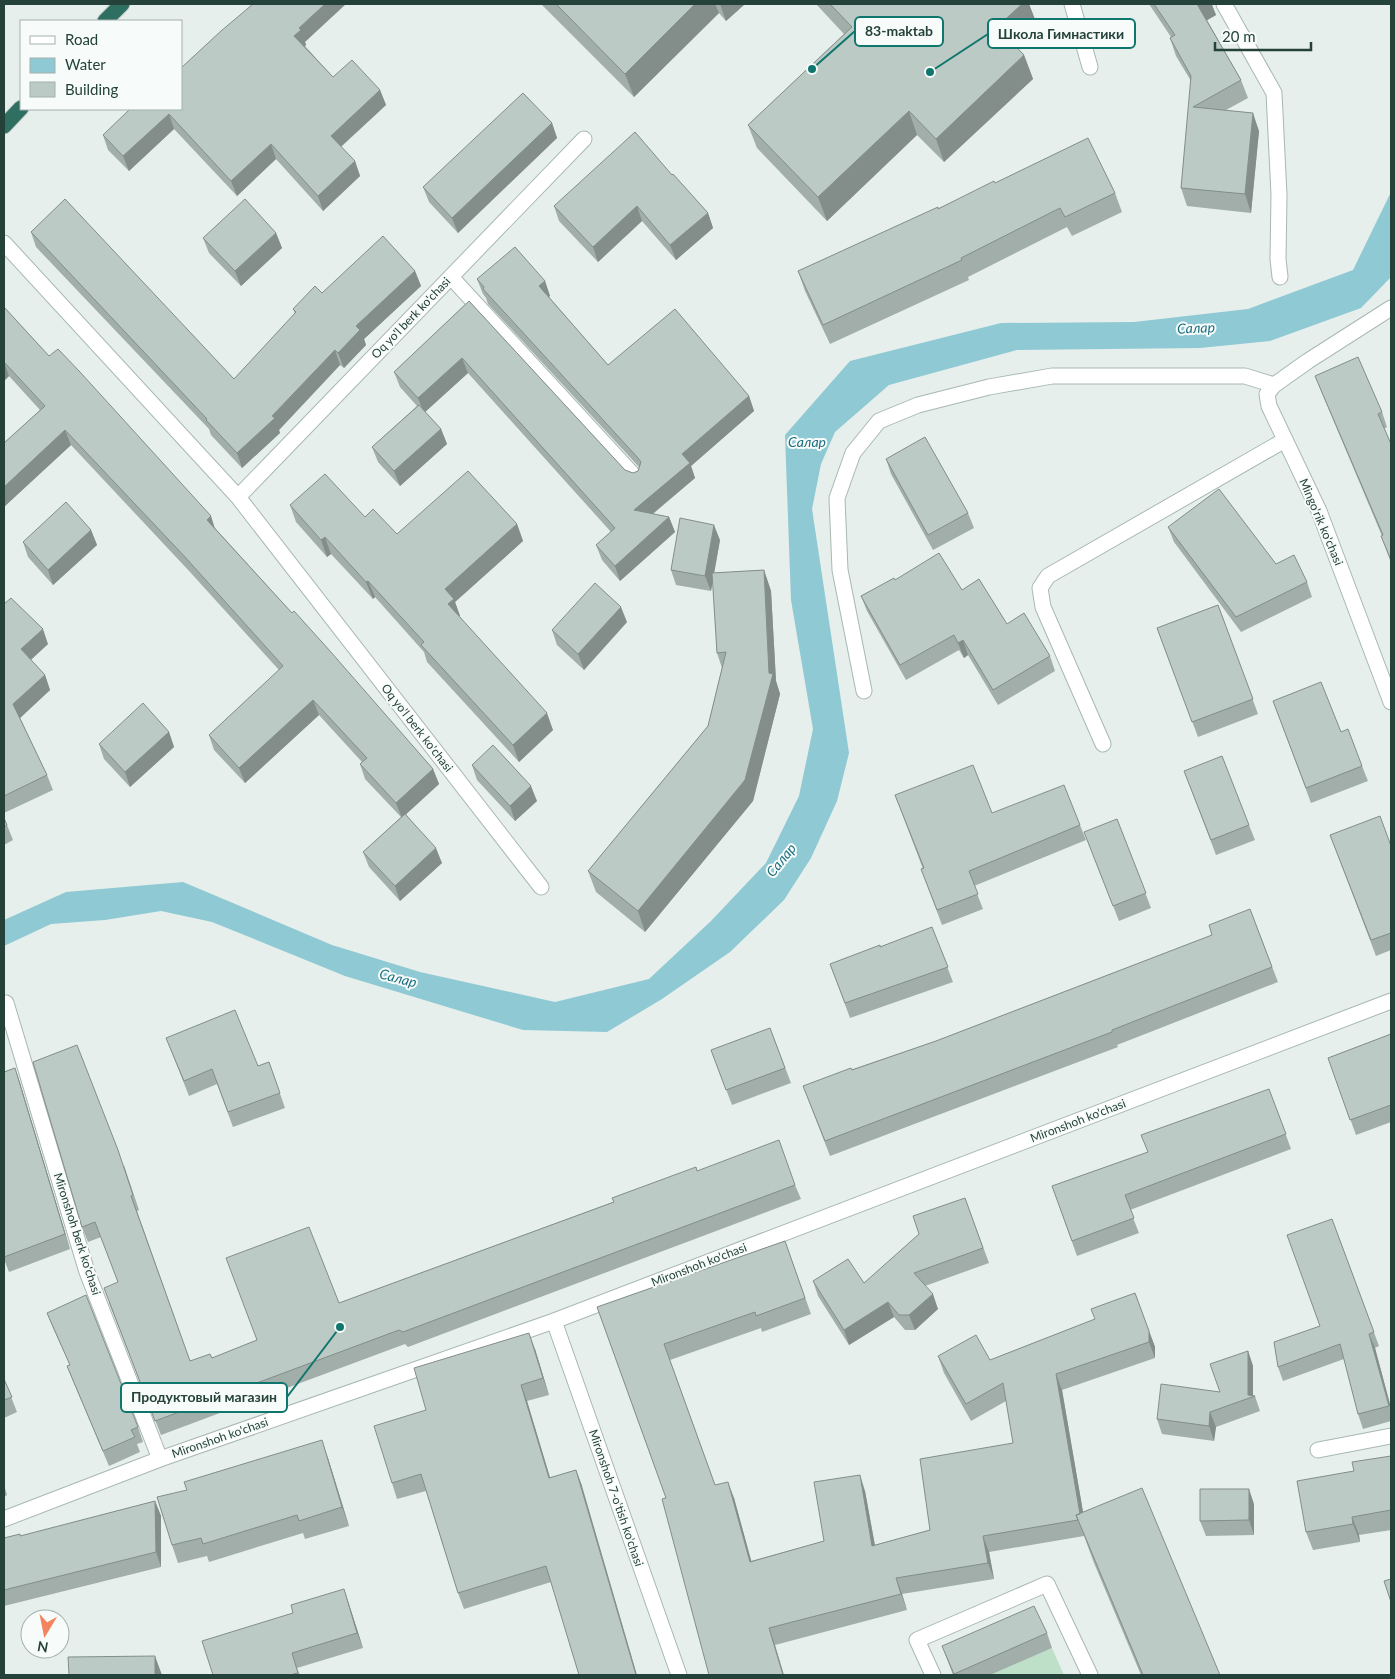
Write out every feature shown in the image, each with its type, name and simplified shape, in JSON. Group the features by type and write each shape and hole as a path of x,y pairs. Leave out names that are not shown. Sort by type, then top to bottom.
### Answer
{"highway":[{"path":"106,20 122,4"},
{"path":"4,126 20,109"}],"street":[{"path":"1072,4 1090,67"},
{"path":"1224,4 1274,93 1280,196 1278,259 1280,277"},
{"name":"Oq yo'l berk ko'chasi","path":"238,497 584,140"},
{"name":"Oq yo'l berk ko'chasi","path":"4,243 238,497 541,887"},
{"path":"451,277 637,479"},
{"path":"864,691 840,570 837,498 853,453 880,421 918,405 990,387 1052,376 1245,376 1274,385 1391,308"},
{"name":"Mingo'rik ko'chasi","path":"1274,385 1267,394 1269,406 1319,511 1391,702"},
{"path":"1104,744 1043,607 1040,588 1048,576 1285,440"},
{"name":"Mironshoh ko'chasi","path":"4,1519 160,1459 554,1321 1391,1001"},
{"name":"Mironshoh berk ko'chasi","path":"6,1003 87,1272 160,1459"},
{"name":"Mironshoh 7-o'tish ko'chasi","path":"554,1321 679,1675"},
{"path":"1318,1450 1391,1436"},
{"path":"932,1675 917,1640 1047,1584 1090,1675"}],"green space":[{"path":"1052,1648 1064,1675 989,1675"}],"water":[{"name":"Салар","path":"1391,192 1391,277 1361,308 1270,341 1200,348 1017,350 889,385 835,432 821,464 812,509 849,753 837,801 811,858 784,900 730,952 662,999 607,1032 523,1030 345,976 212,922 161,911 105,920 51,924 4,946 4,920 66,892 183,882 332,945 420,972 555,1002 649,979 711,921 766,863 799,796 813,729 791,600 785,435 850,361 1001,323 1134,322 1248,309 1353,270"}],"building":[{"path":"253,4 325,4 299,28 301,30 294,36 333,77 352,60 380,90 331,136 355,161 318,196 271,144 231,181 169,114 123,156 103,135 129,110 182,110 182,67"},
{"path":"556,4 695,4 625,74"},
{"path":"830,4 1022,4 997,27 1024,55 936,139 909,111 818,197 748,125 852,27"},
{"path":"1154,4 1197,4 1241,80 1193,107 1253,113 1245,194 1181,188 1191,76 1170,38 1175,35"},
{"path":"523,93 552,123 452,218 423,187"},
{"path":"635,132 708,213 670,245 637,206 593,247 554,206"},
{"path":"1088,138 1115,193 1065,217 1060,208 961,258 962,260 823,325 798,271 938,207 938,209 994,181 995,183"},
{"path":"65,199 234,379 296,312 293,309 315,286 322,293 383,236 415,271 356,326 360,330 338,353 335,350 272,416 275,418 237,453 31,232"},
{"path":"245,199 276,233 235,271 203,238"},
{"path":"515,247 545,281 539,286 608,365 675,309 749,396 682,454 690,463 634,510 669,517 615,566 596,545 615,528 462,358 418,398 394,372 469,301 625,470 633,473 638,471 641,462 638,458 483,289 484,287 477,279"},
{"path":"4,307 49,356 58,349 80,372 211,516 207,520 292,613 294,611 433,769 396,803 360,764 367,758 313,700 239,768 209,735 283,666 185,557 65,430 4,487 4,443 45,406 4,362"},
{"path":"1358,357 1382,412 1378,414 1391,444 1391,560 1381,536 1383,535 1315,376"},
{"path":"419,405 441,429 394,471 372,447"},
{"path":"925,437 968,513 928,535 886,459"},
{"path":"468,471 517,524 445,589 454,599 448,604 547,713 513,745 421,645 424,642 368,581 366,582 325,537 321,540 290,505 325,474 365,517 373,509 397,534"},
{"path":"1219,489 1276,564 1294,555 1307,582 1236,617 1168,527"},
{"path":"66,502 91,530 48,570 23,542"},
{"path":"680,518 714,525 705,576 671,570"},
{"path":"939,553 962,590 979,579 1007,624 1024,613 1050,656 993,690 963,640 958,643 954,635 900,665 861,596 894,578 895,580"},
{"path":"764,570 769,673 773,674 745,780 638,911 588,871 708,726 726,652 717,653 712,573"},
{"path":"595,583 621,607 578,654 552,630"},
{"path":"11,598 43,629 21,649 45,675 13,704 47,775 4,796 4,604"},
{"path":"1218,605 1253,699 1192,722 1157,628"},
{"path":"1321,682 1341,732 1348,729 1362,766 1306,788 1273,701"},
{"path":"143,703 169,732 125,772 99,744"},
{"path":"493,745 531,786 510,806 472,765"},
{"path":"1222,756 1249,825 1211,840 1184,771"},
{"path":"973,765 992,813 1064,785 1080,825 969,871 978,894 937,910 921,869 924,868 895,795"},
{"path":"405,814 436,848 395,886 363,852"},
{"path":"1380,816 1391,846 1391,933 1371,940 1330,835"},
{"path":"1117,819 1146,893 1113,906 1084,832"},
{"path":"1250,909 1272,967 1112,1030 1112,1032 825,1141 803,1086 851,1068 852,1070 936,1041 1212,935 1209,925"},
{"path":"932,927 948,967 845,1003 830,964"},
{"path":"235,1010 258,1066 269,1062 280,1093 228,1112 212,1069 184,1081 166,1038"},
{"path":"770,1028 785,1068 726,1090 711,1050"},
{"path":"1391,1034 1391,1105 1350,1120 1328,1058"},
{"path":"77,1045 118,1150 133,1195 131,1196 190,1361 210,1354 212,1358 257,1340 226,1258 309,1227 339,1303 614,1202 612,1198 696,1167 697,1171 779,1140 795,1185 403,1332 399,1330 155,1421 104,1288 118,1282 95,1222 82,1227 33,1062"},
{"path":"15,1068 65,1234 4,1257 4,1072"},
{"path":"1269,1089 1286,1134 1125,1195 1134,1218 1072,1241 1052,1186 1148,1152 1141,1135"},
{"path":"965,1198 983,1248 914,1273 933,1294 909,1315 899,1315 888,1302 844,1330 813,1281 848,1259 864,1283 919,1234 913,1216"},
{"path":"1332,1219 1374,1332 1369,1334 1389,1406 1358,1414 1340,1344 1278,1367 1274,1342 1320,1326 1287,1235"},
{"path":"785,1241 805,1298 756,1316 755,1312 664,1344 715,1485 728,1482 750,1562 824,1541 814,1482 860,1475 872,1546 930,1530 920,1459 1013,1443 1003,1383 966,1404 938,1356 976,1335 990,1360 1095,1319 1091,1309 1135,1293 1149,1331 1149,1342 1056,1374 1080,1514 1076,1515 1078,1520 983,1536 988,1563 896,1578 901,1594 769,1628 783,1675 709,1675 662,1499 666,1498 597,1307"},
{"path":"86,1295 138,1427 131,1430 135,1437 103,1451 67,1366 70,1365 47,1313"},
{"path":"529,1333 543,1378 521,1385 549,1478 576,1470 636,1675 579,1675 546,1566 458,1593 421,1474 392,1483 374,1426 426,1410 414,1368"},
{"path":"1248,1351 1248,1395 1255,1396 1210,1412 1209,1426 1157,1419 1161,1384 1220,1392 1210,1364"},
{"path":"4,1379 12,1397 4,1400"},
{"path":"322,1440 342,1507 299,1521 297,1515 203,1544 201,1538 172,1545 157,1497 187,1490 184,1482"},
{"path":"1391,1456 1391,1510 1352,1517 1353,1524 1306,1532 1297,1481 1354,1471 1352,1462"},
{"path":"1142,1488 1220,1675 1143,1675 1076,1515"},
{"path":"1200,1489 1249,1489 1249,1520 1200,1521"},
{"path":"155,1501 156,1552 4,1590 4,1538 20,1534 20,1536"},
{"path":"1391,1579 1391,1602 1384,1581"},
{"path":"344,1589 357,1633 292,1653 298,1673 290,1675 213,1675 202,1641 293,1613 291,1605"},
{"path":"1034,1606 1047,1633 954,1674 942,1646"},
{"path":"155,1656 155,1675 69,1675 68,1659 70,1657"}],"place":[{"name":"83-maktab","path":"812,69"},
{"name":"Школа Гимнастики","path":"930,72"},
{"name":"Продуктовый магазин","path":"340,1327"}]}
